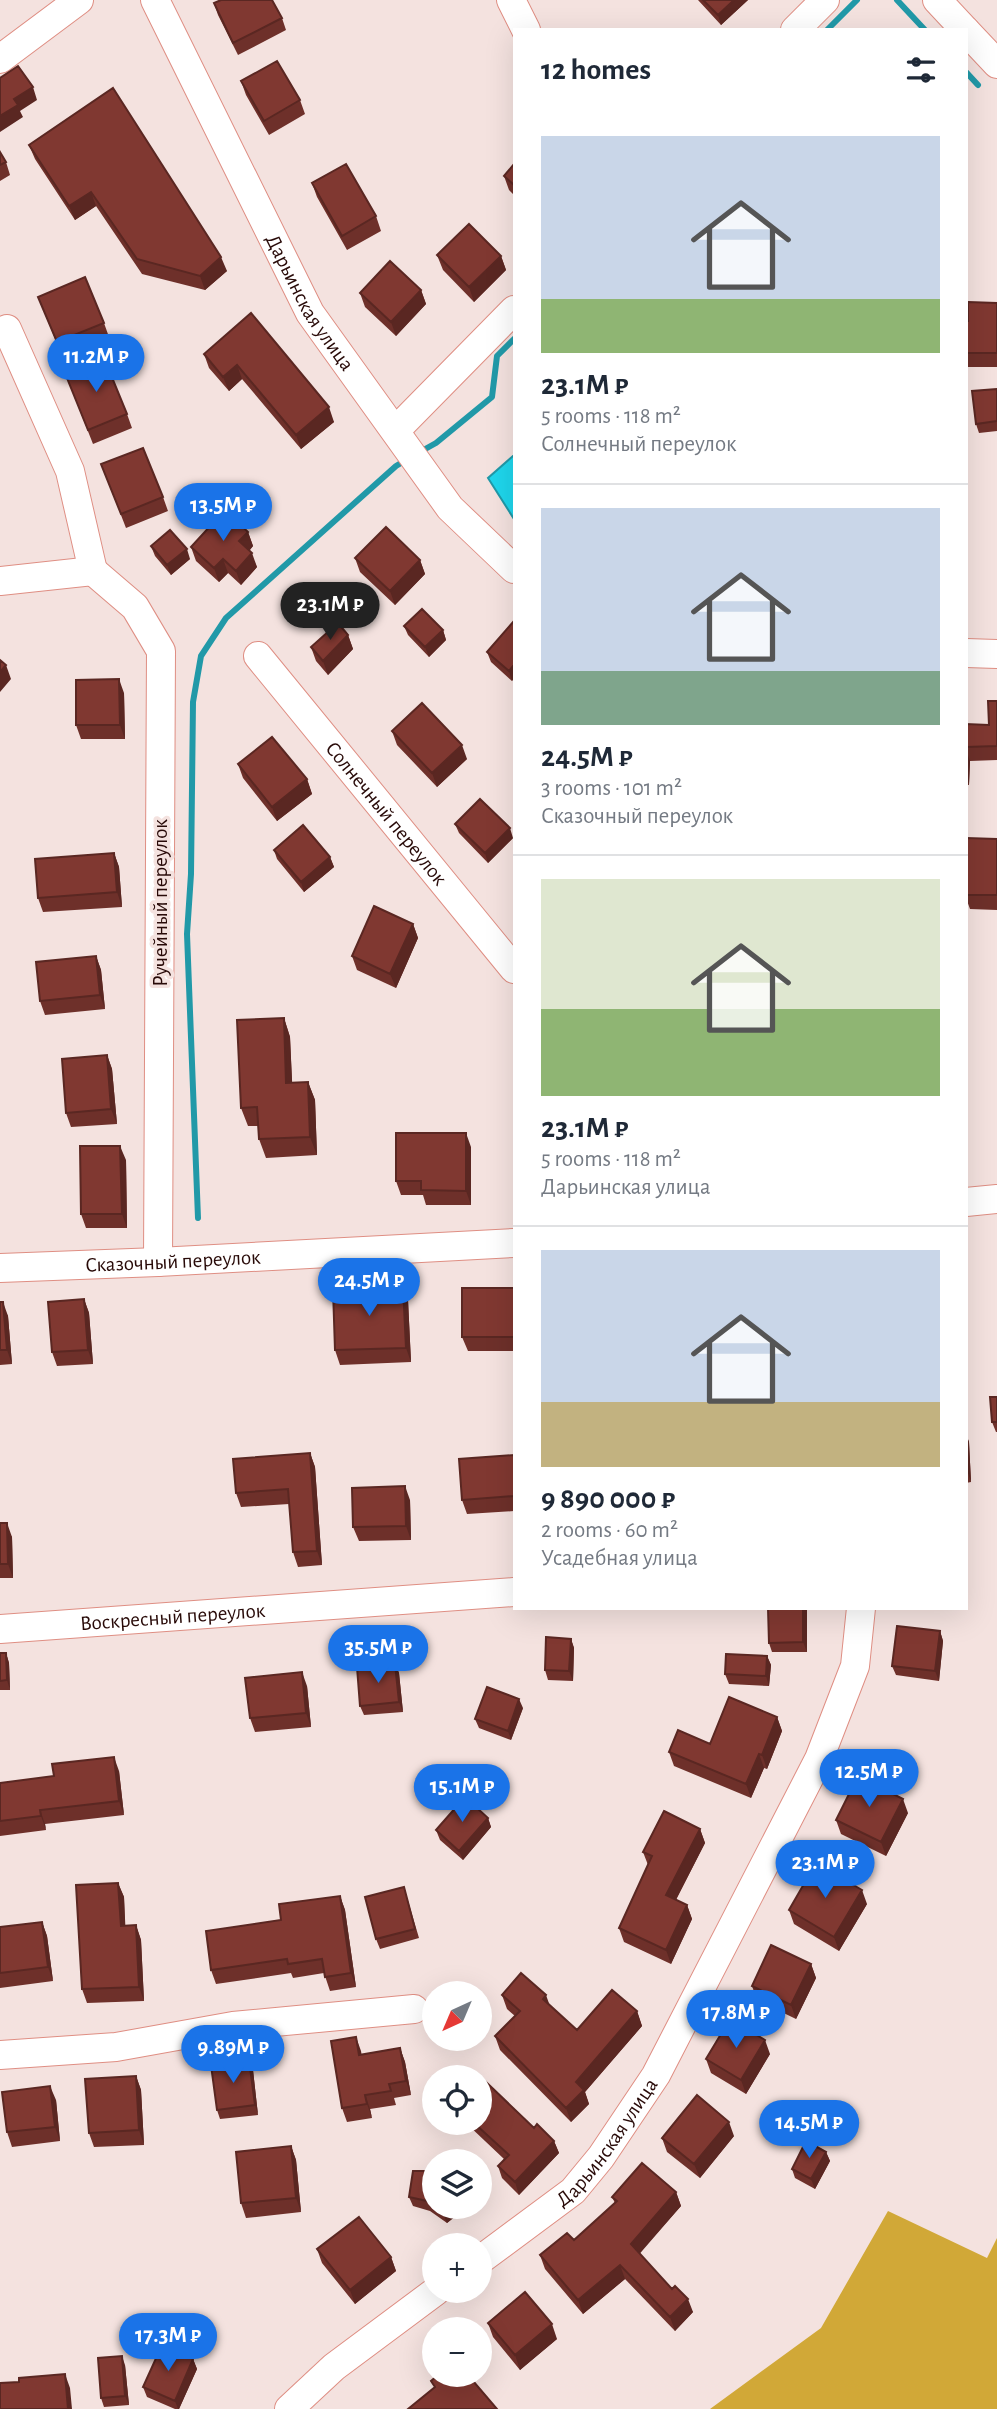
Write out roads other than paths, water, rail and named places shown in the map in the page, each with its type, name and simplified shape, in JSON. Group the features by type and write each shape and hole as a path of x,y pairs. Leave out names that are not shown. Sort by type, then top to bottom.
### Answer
{"street":[{"path":"0,59 79,0"},
{"name":"Дарьинская улица","path":"155,0 310,313 450,508 513,568"},
{"path":"511,0 525,28"},
{"path":"796,28 824,0"},
{"path":"936,0 963,28"},
{"path":"968,33 997,64"},
{"path":"396,430 513,311"},
{"path":"0,581 93,571 70,471 7,329"},
{"name":"Ручейный переулок","path":"93,571 135,607 161,651 158,1262"},
{"path":"968,653 997,654"},
{"name":"Солнечный переулок","path":"258,656 513,968"},
{"path":"968,1202 997,1199"},
{"name":"Сказочный переулок","path":"0,1268 513,1242"},
{"name":"Воскресный переулок","path":"0,1629 513,1592"},
{"name":"Дарьинская улица","path":"492,2251 573,2191 601,2157 656,2075 819,1759 855,1666 861,1610"},
{"path":"0,2055 116,2047 233,2026 415,2009"},
{"path":"289,2409 334,2367 422,2301"}],"water":[{"path":"513,456 513,517 488,478"}],"waterway":[{"path":"829,28 857,0"},
{"path":"897,0 923,28"},
{"path":"968,74 978,85"},
{"path":"418,453 436,443 492,397 497,356 513,340"},
{"path":"198,1218 187,934 191,874 193,702 201,656 226,618 406,460"}]}
